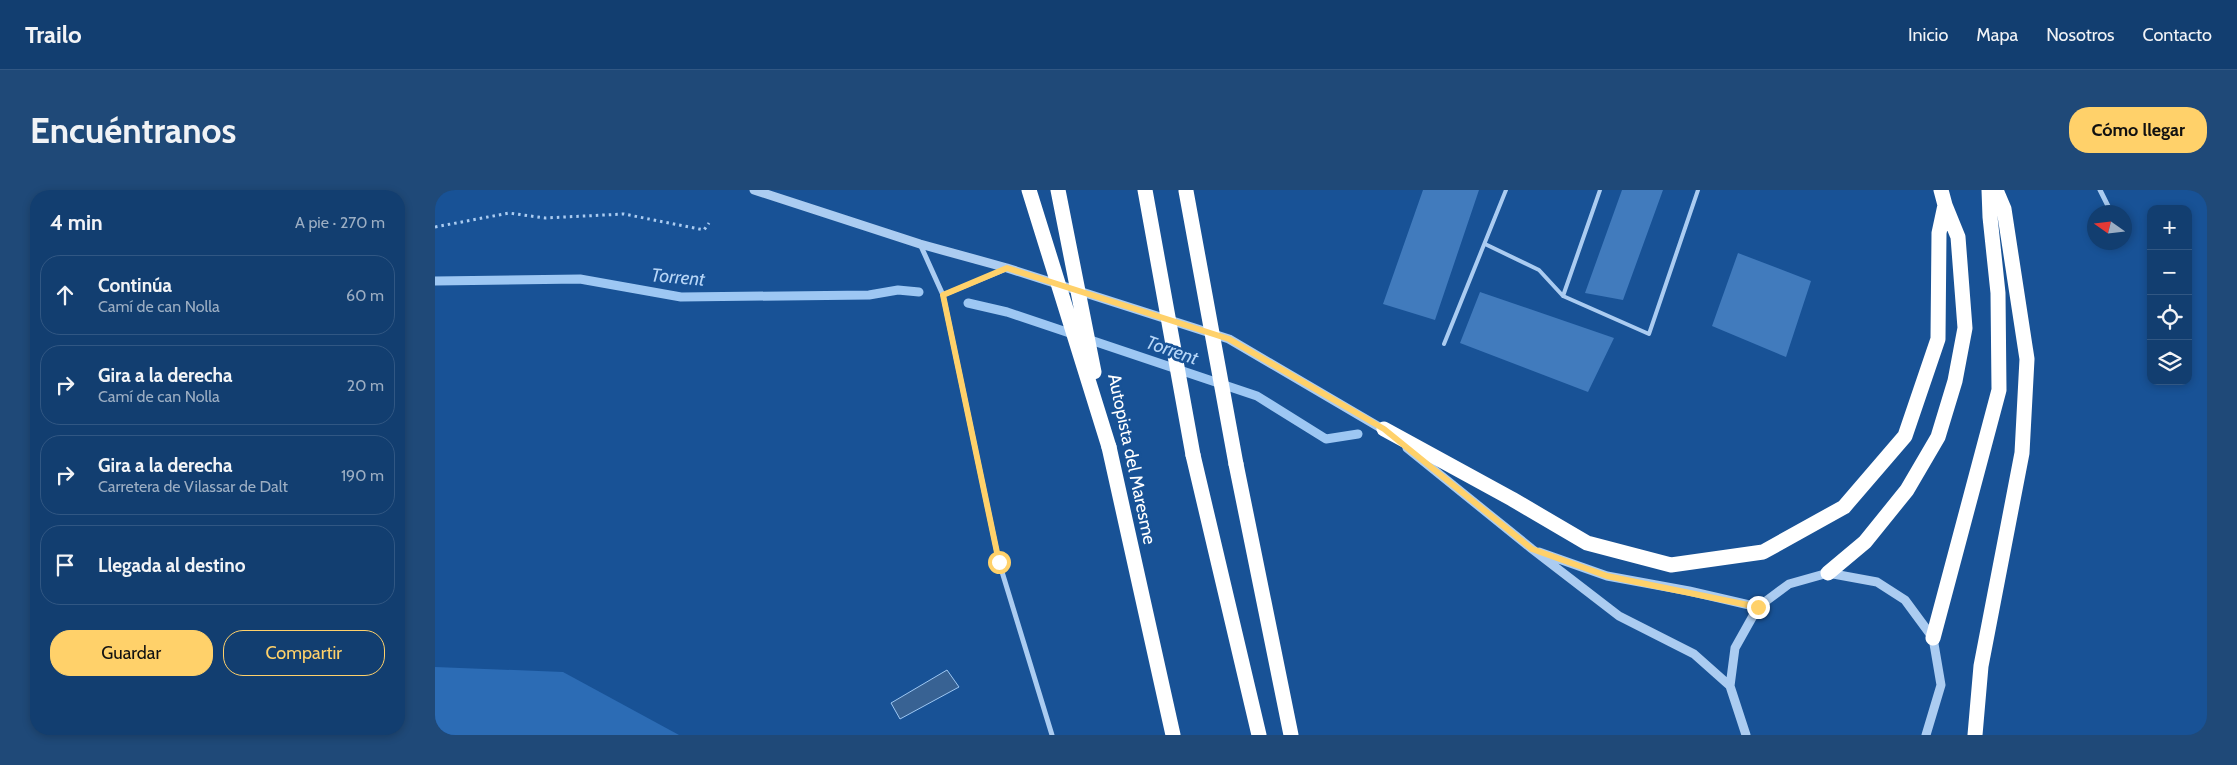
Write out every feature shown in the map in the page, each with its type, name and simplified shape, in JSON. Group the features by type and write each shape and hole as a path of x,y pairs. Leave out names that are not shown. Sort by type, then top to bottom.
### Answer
{"highway":[{"path":"1029,190 1109,447"},
{"name":"Autopista del Maresme","path":"1058,190 1109,447 1173,735"},
{"path":"1145,190 1193,455 1259,735"},
{"path":"1933,638 1999,390 1998,293 1989,190"},
{"path":"1975,735 1981,666 2022,453 2027,359 2005,210 1996,190"},
{"path":"1186,191 1236,464 1291,735"},
{"path":"1384,429 1512,499 1587,543 1671,565 1763,552 1844,507 1905,436 1938,339 1939,233 1943,197"},
{"path":"1827,573 1865,542 1907,490 1938,437 1955,381 1965,328 1958,237 1943,197"}],"street":[{"path":"754,190 920,244 1007,268 1229,339 1384,429 1532,549 1619,616 1694,654 1730,686"},
{"path":"2100,190 2108,205"},
{"path":"920,244 943,295 999,562 1052,735"},
{"path":"943,295 1007,268"},
{"path":"1532,549 1607,576 1758,607"},
{"path":"1746,735 1730,686 1735,648 1758,607 1789,584 1827,573 1877,582 1884,586 1905,600 1933,638 1941,685 1926,735"}],"lane":[{"path":"1444,344 1506,190"},
{"path":"1563,296 1600,190"},
{"path":"1485,244 1539,270 1563,296 1649,334 1698,190"}],"path":[{"path":"435,227 509,213 545,218 624,214 704,230 709,222"}],"shaded area":[{"path":"435,667 563,672 679,735 435,735"},
{"path":"947,670 959,687 900,719 891,703"}],"building":[{"path":"1423,190 1479,190 1435,320 1383,304"},
{"path":"1622,190 1663,190 1623,300 1585,293"},
{"path":"1738,253 1811,281 1786,357 1712,326"},
{"path":"1480,292 1614,338 1588,392 1460,343"}],"waterway":[{"name":"Torrent","path":"435,281 580,279 681,297 869,295 898,290 919,292"},
{"name":"Torrent","path":"968,303 1007,312 1257,396 1326,439 1358,434"}],"route":[{"path":"999,562 943,295 1007,268 1229,339 1384,429 1532,549 1607,576 1689,591 1758,607"}]}
